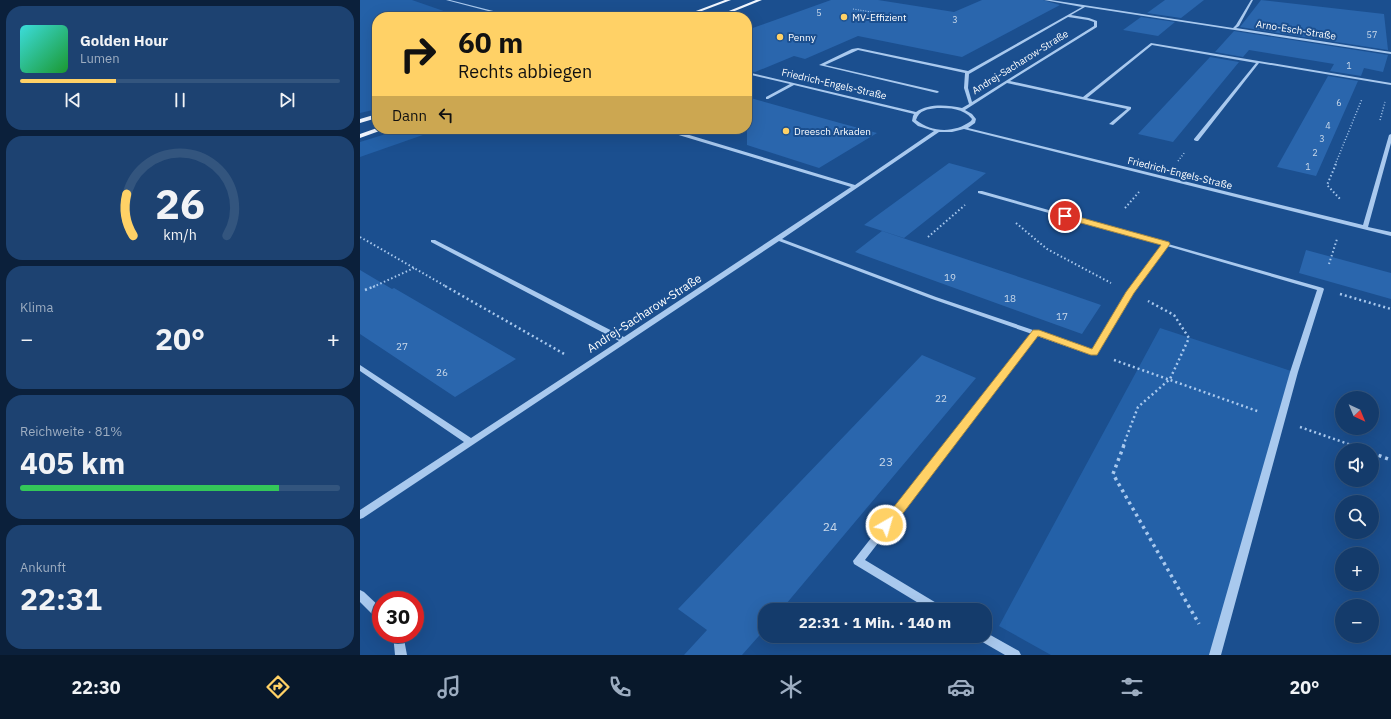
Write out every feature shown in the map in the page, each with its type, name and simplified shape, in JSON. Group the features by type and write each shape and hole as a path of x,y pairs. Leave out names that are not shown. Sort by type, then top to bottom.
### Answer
{"main road":[{"path":"696,12 729,0"},
{"path":"729,12 760,0"},
{"path":"360,121 372,117"},
{"path":"360,136 372,132"}],"street":[{"path":"447,0 495,12"},
{"path":"1045,0 1233,29"},
{"name":"Arno-Esch-Straße","path":"1233,29 1237,26 1252,0"},
{"name":"Andrej-Sacharow-Straße","path":"1068,16 1089,19 1096,22 1096,26 971,104 966,88 968,72 1085,6"},
{"name":"Arno-Esch-Straße","path":"1233,29 1391,53"},
{"path":"1084,98 1151,44 1391,84"},
{"path":"937,92 821,65 858,49 968,72"},
{"path":"1196,140 1258,62"},
{"name":"Friedrich-Engels-Straße","path":"752,74 917,113 937,107 962,110"},
{"path":"1008,82 1130,108 1112,124"},
{"path":"767,98 793,84"},
{"path":"962,110 971,104"},
{"path":"962,110 968,112 974,119 970,125 964,128"},
{"name":"Friedrich-Engels-Straße","path":"917,113 914,120 930,129 939,130 964,128 1391,234"},
{"name":"Andrej-Sacharow-Straße","path":"360,515 778,239 854,186 939,130"},
{"path":"681,134 854,186"},
{"path":"1365,228 1391,136"},
{"path":"980,192 1321,289 1294,372 1215,654"},
{"path":"778,239 934,298 1094,353 1130,292 1166,244"},
{"path":"433,241 623,340"},
{"path":"927,603 858,561 1036,332"},
{"path":"360,367 471,442"},
{"path":"360,595 372,606"},
{"path":"992,641 1015,655"},
{"path":"399,643 401,655"}],"path":[{"path":"854,9 890,16"},
{"path":"1342,201 1327,185 1369,81"},
{"path":"928,237 980,192"},
{"path":"1013,221 1047,249 1174,315 1190,338 1170,379 1138,407 1113,474 1215,654"},
{"path":"1329,264 1342,222"},
{"path":"360,237 585,365"},
{"path":"365,290 414,268"},
{"path":"1321,289 1391,309"},
{"path":"1094,353 1170,379 1345,443"},
{"path":"1379,456 1391,460"}],"shaded area":[{"path":"360,0 412,0 447,12 372,12 372,110 360,113"},
{"path":"386,134 426,134 360,157 360,142"},
{"path":"1160,328 1294,372 1215,655 1051,655 999,626"}],"building":[{"path":"831,0 878,0 954,12 982,0 1043,0 1060,5 962,57 858,36 805,59 794,56 755,72 752,72 752,28"},
{"path":"1165,0 1204,0 1181,18 1147,13"},
{"path":"1261,0 1384,14 1388,50 1240,27"},
{"path":"1141,17 1175,22 1158,36 1123,30"},
{"path":"1234,31 1388,55 1383,72 1364,68 1361,76 1330,71 1334,64 1249,50 1243,57 1215,52"},
{"path":"1210,57 1239,62 1173,142 1138,134"},
{"path":"1328,76 1358,81 1316,176 1277,167"},
{"name":"Dreesch Arkaden","path":"752,98 877,133 819,168 747,145 747,134 752,134"},
{"path":"949,163 986,173 904,238 864,225"},
{"path":"882,231 1101,305 1082,334 855,252"},
{"path":"1306,250 1391,273 1391,299 1299,273"},
{"path":"360,270 392,289 394,288 516,359 455,397 360,334"},
{"path":"922,355 976,378 787,603 758,603 758,637 742,655 684,655 707,630 678,609"}],"place":[{"name":"MV-Effizient","path":"844,17"},
{"name":"Penny","path":"780,37"},
{"name":"Dreesch Arkaden","path":"786,131"}],"route":[{"path":"886,525 1036,332 1094,353 1130,292 1166,244 1065,216"}]}
